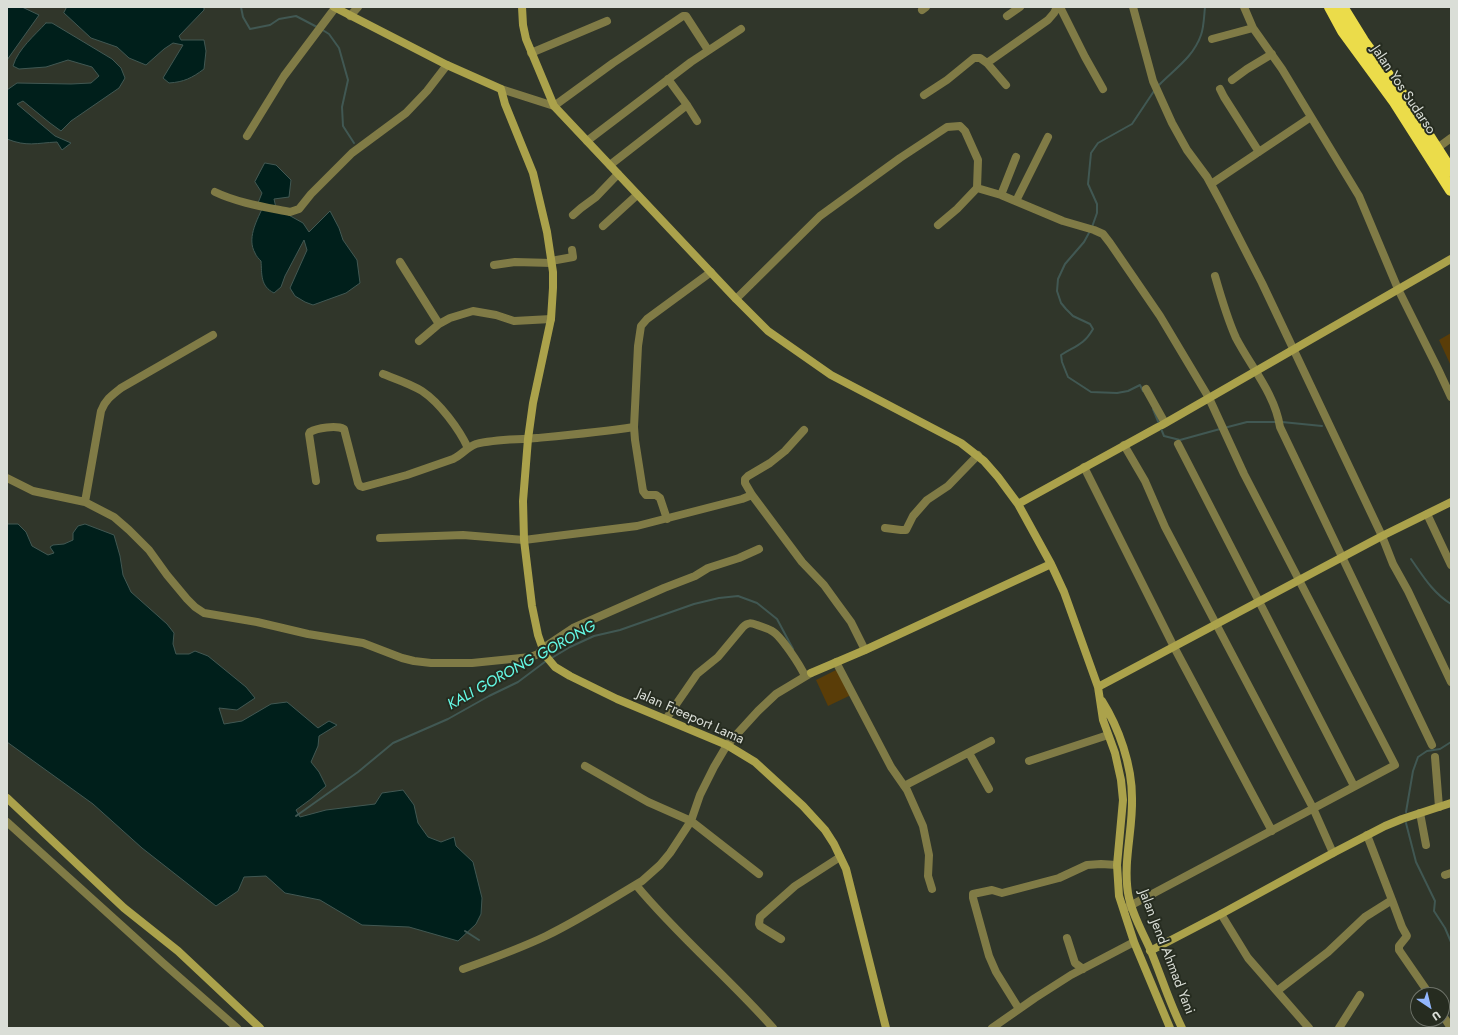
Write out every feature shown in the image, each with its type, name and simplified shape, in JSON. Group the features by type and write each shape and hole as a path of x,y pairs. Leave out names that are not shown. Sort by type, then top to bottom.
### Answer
{"highway":[{"name":"Jalan Yos Sudarso","path":"1330,7 1339,24 1359,44 1401,93 1451,171"},
{"name":"Jalan Yos Sudarso","path":"1342,7 1359,44 1394,102 1451,190"}],"street":[{"path":"247,136 284,76 335,7 447,65 500,89 554,106 680,16 686,16 708,50"},
{"path":"350,16 358,7"},
{"name":"Jalan Jend Ahmad Yani","path":"522,7 524,25 531,53 554,106 736,299 768,331 831,375 936,429 961,443 978,455 998,477 1018,504 1052,564 1064,592 1098,687 1103,720 1115,753 1121,780 1123,800 1117,865 1119,896 1128,907 1150,951 1182,1028"},
{"path":"1007,16 1020,7"},
{"path":"987,63 1048,20 1057,7"},
{"path":"1060,7 1085,58 1103,89"},
{"path":"1133,7 1153,81 1158,92 1182,141 1211,184 1262,283 1382,536 1393,564 1408,591 1451,682"},
{"path":"1244,7 1253,28 1272,54 1364,206 1398,289 1451,397"},
{"path":"531,53 607,21"},
{"path":"1212,39 1253,28"},
{"path":"587,141 668,79 708,50 741,29"},
{"path":"1232,80 1272,54"},
{"path":"924,95 948,80 974,58 980,58 987,63 1006,85"},
{"path":"215,192 225,197 283,211 290,212 299,209 311,194 352,153 389,126 415,104 447,65"},
{"path":"668,79 697,121"},
{"path":"500,89 533,173 547,232 552,262 553,288 551,319 533,403 528,439 523,501 524,540 532,606 538,635 544,652"},
{"path":"1220,89 1259,152"},
{"path":"610,165 687,105"},
{"path":"1211,184 1311,117"},
{"path":"736,299 820,216 900,158 947,127 960,126 968,137 978,160 977,188 957,209 938,225"},
{"path":"1016,201 1048,137"},
{"path":"1436,149 1451,138"},
{"path":"1001,195 1016,157"},
{"path":"573,216 596,197 618,174"},
{"path":"977,188 1001,195 1063,221 1094,230 1103,234 1110,243 1168,328 1209,398 1244,474 1395,765 1128,907"},
{"path":"603,226 637,195"},
{"path":"494,265 515,262 552,262 573,257 572,250"},
{"path":"1018,504 1162,425 1451,259"},
{"path":"400,262 439,324"},
{"path":"667,519 660,498 656,495 646,495 643,491 635,440 636,367 641,326 711,272"},
{"path":"1215,276 1225,310 1237,339 1256,370 1278,413 1280,426 1432,745"},
{"path":"419,341 439,324 450,318 473,311 496,315 514,321 551,319"},
{"path":"85,502 101,411 104,403 110,396 121,388 213,335"},
{"path":"383,374 415,387 431,398 457,428 468,448"},
{"path":"1146,389 1162,425"},
{"path":"316,481 309,434 314,430 339,427 344,429 358,483 360,486 363,486 407,475 453,459 468,448 478,444 500,440 528,439 634,427"},
{"path":"804,430 785,451 770,463 745,479 745,482 752,495 802,562 824,585 837,603 850,622 865,650"},
{"path":"1178,444 1354,786"},
{"path":"1124,445 1145,482 1165,527 1313,808 1333,853"},
{"path":"886,528 906,530 913,516 927,500 948,486 978,455"},
{"path":"1084,467 1174,647 1272,830"},
{"path":"7,478 34,491 85,502 114,517 149,550 167,575 191,603 204,613 257,622 308,634 363,643 402,658 431,663 472,663 526,658 544,652 573,628 695,576 708,568 739,558 759,549"},
{"path":"380,538 463,535 524,540 637,526 742,499 752,495"},
{"path":"1098,687 1382,536 1451,502"},
{"path":"1427,514 1451,565"},
{"path":"463,969 545,936 583,916 639,883 649,875 670,853 691,821 700,795 727,745 758,711 776,694 808,674 865,650 1052,564"},
{"path":"666,719 697,674 718,657 743,627 751,623 770,630 776,634 808,674"},
{"name":"Jalan Freeport Lama","path":"544,652 555,667 570,676 617,699 727,745 755,762 803,806 825,830 834,844 846,870 886,1028"},
{"path":"836,662 891,767 904,786 916,810 924,831 929,855 928,876 932,889"},
{"name":"Jalan Jend Ahmad Yani","path":"1100,698 1111,716 1124,750 1129,774 1132,798 1127,872 1128,907 1134,942 1170,1028"},
{"path":"1029,761 1108,735"},
{"path":"904,786 991,741"},
{"path":"969,753 989,789"},
{"path":"1435,757 1439,807"},
{"path":"585,766 648,802 691,821 759,874"},
{"path":"7,798 124,908 178,951 260,1028"},
{"path":"1150,951 1367,835 1402,819 1451,803"},
{"path":"1420,813 1426,845"},
{"path":"7,822 237,1028"},
{"path":"1367,835 1402,927 1407,936 1399,946 1399,950 1424,987"},
{"path":"781,939 760,926 760,918 795,886 840,857"},
{"path":"1019,1009 996,972 989,956 973,894 992,890 1002,893 1059,878 1087,865 1117,865"},
{"path":"639,883 663,916 773,1028"},
{"path":"1277,991 1328,952 1365,917 1392,900"},
{"path":"1221,914 1248,958 1309,1028"},
{"path":"1067,938 1075,963 1083,968"},
{"path":"992,1028 1035,998 1083,968 1134,942"},
{"path":"1339,1028 1360,995"}],"shaded area":[{"path":"1451,333 1451,366 1439,340"},
{"path":"836,670 851,695 828,706 816,680"}],"water":[{"path":"7,7 22,7 39,15 7,60"},
{"path":"67,7 204,7 204,10 179,36 181,40 204,40 206,51 204,69 188,79 169,83 163,78 183,45 173,43 146,65 129,58 117,47 91,38 64,13"},
{"path":"46,23 52,23 112,59 121,68 125,78 119,88 71,121 61,131 23,101 17,104 55,136 71,143 62,150 57,142 26,144 7,139 7,90 17,83 91,83 99,76 92,67 68,60 46,67 19,69 13,66 23,48"},
{"path":"265,163 276,165 291,180 289,197 274,199 276,208 303,223 309,232 330,211 339,228 343,240 357,260 360,283 346,293 313,305 295,296 290,288 307,250 304,240 285,276 281,287 274,293 266,287 262,275 261,261 255,254 252,242 253,231 262,209 258,203 262,193 255,182"},
{"path":"7,524 18,524 26,532 32,546 48,555 54,553 50,547 53,545 64,544 73,540 73,533 78,526 85,524 114,535 120,556 123,575 131,592 167,624 174,633 173,644 176,654 189,654 195,651 208,656 246,687 255,698 237,710 219,708 224,724 242,721 271,704 287,702 318,728 329,721 337,725 319,736 318,746 311,762 319,772 326,786 296,810 300,817 326,810 375,804 382,793 403,790 414,805 418,823 428,837 441,842 454,837 456,846 473,862 482,898 481,914 476,924 458,941 409,927 362,925 320,900 285,893 266,876 244,877 238,891 216,906 142,848 93,804 7,742"}],"waterway":[{"path":"241,7 243,17 250,29 270,25 279,19 296,16 317,27"},
{"path":"1158,86 1188,57 1193,50 1203,29 1205,7"},
{"path":"321,29 329,34 339,48 348,80 342,107 343,126 354,143"},
{"path":"1092,227 1097,213 1097,204 1088,184 1091,153 1098,143 1132,124 1154,91"},
{"path":"1090,231 1084,242 1065,264 1058,279 1057,291 1061,303 1066,309 1073,316 1090,324 1093,329 1083,342 1061,355 1062,362 1068,377 1091,392 1117,393 1128,391 1140,385 1143,391"},
{"path":"1153,409 1164,436 1180,440 1220,429"},
{"path":"1224,428 1247,422 1277,422"},
{"path":"1282,422 1322,426"},
{"path":"1411,559 1424,578 1439,595 1451,604"},
{"name":"KALI GORONG GORONG","path":"550,659 570,647 594,636 620,630 694,604 719,598 738,596 757,603 777,619 793,649"},
{"name":"KALI GORONG GORONG","path":"296,816 358,772 393,743 448,719 518,682 546,661"},
{"path":"1406,812 1413,771 1418,757 1427,751 1440,749 1451,742"},
{"path":"1406,823 1416,862 1435,901 1434,911 1445,928 1451,942"},
{"path":"465,931 479,940"}]}
